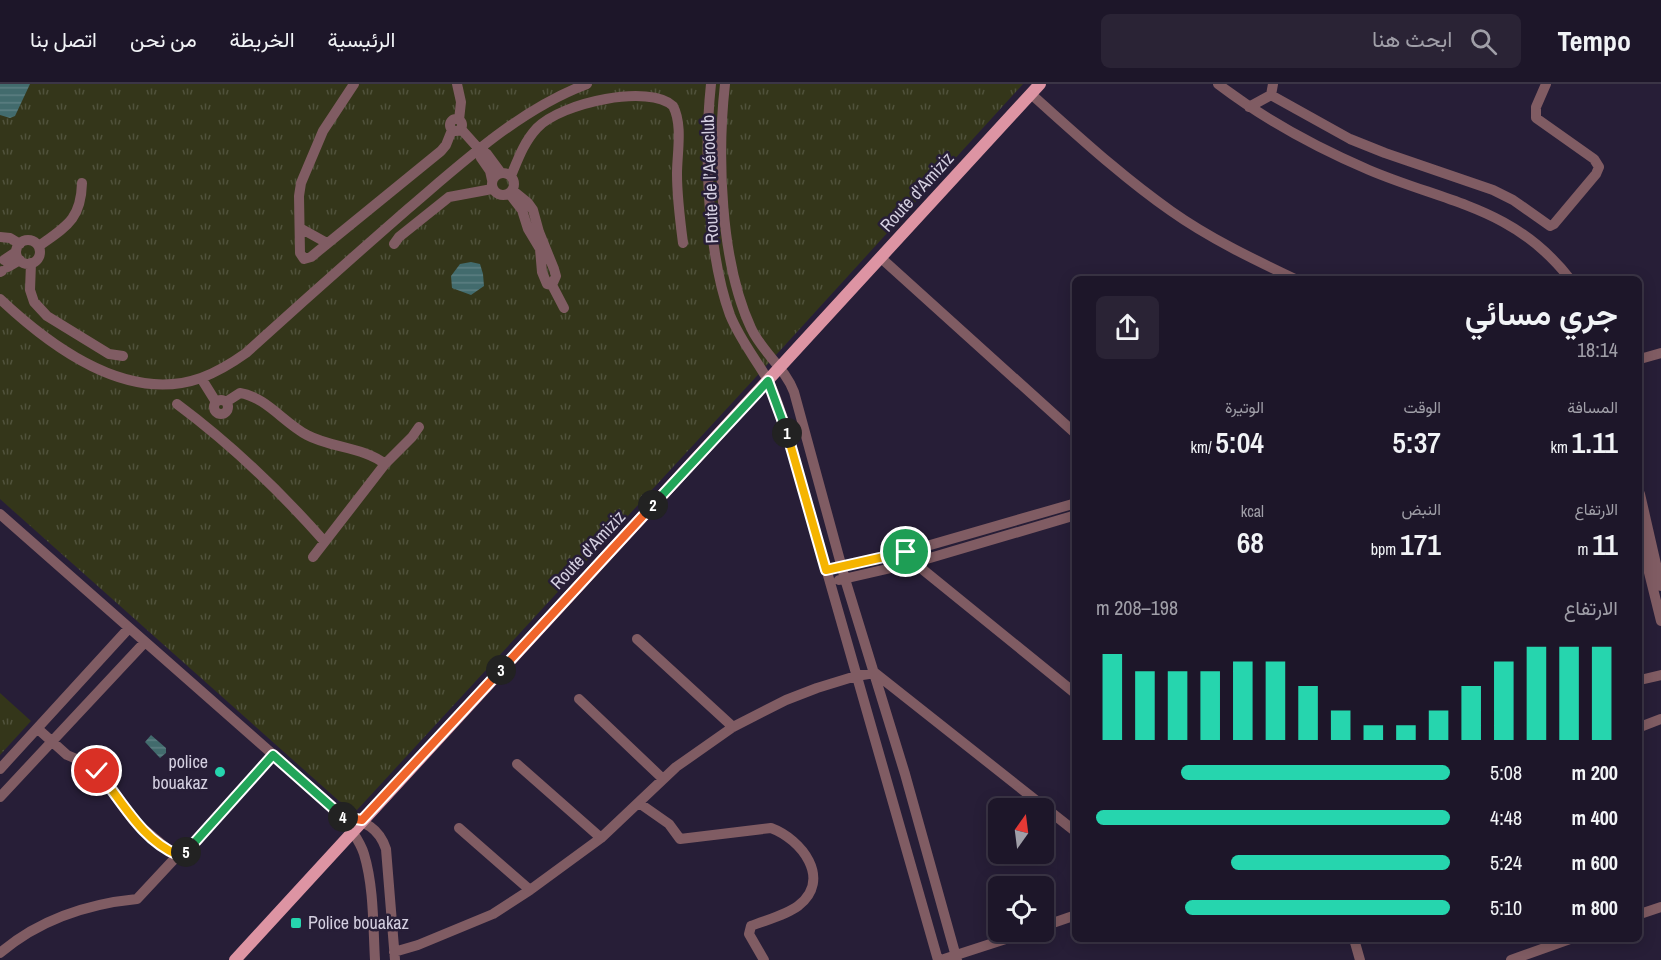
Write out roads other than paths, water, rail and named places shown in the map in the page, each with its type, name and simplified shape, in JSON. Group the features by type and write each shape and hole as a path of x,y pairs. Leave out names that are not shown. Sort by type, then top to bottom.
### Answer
{"main road":[{"name":"Route d'Amiziz","path":"235,960 1040,84"}],"street":[{"path":"354,84 323,131 301,183 299,196 300,253 304,259 311,257 441,151 457,126 461,102 457,84"},
{"path":"0,299 40,333 100,370 123,379 147,383 170,384 201,378 246,354 356,254 478,150 547,103 587,84"},
{"name":"Route de l’Aéroclub","path":"711,84 708,150 714,238 730,314 740,336 768,381 785,425 939,960"},
{"name":"Route de l’Aéroclub","path":"725,84 723,176 729,247 734,275 751,328 760,345 790,382 794,392 845,579 905,774 956,958"},
{"path":"1218,84 1249,107 1296,134 1370,170 1496,217 1539,244 1554,258 1568,276"},
{"path":"1249,107 1272,89 1350,139 1493,190 1550,226 1589,182 1599,166 1594,159 1536,118 1536,107 1546,84"},
{"path":"394,244 399,237 449,197 499,179 529,138 548,118 563,107 622,85 654,89 663,93 670,100 677,119 677,176 683,243"},
{"path":"1031,94 1117,170 1172,212 1214,238 1289,276"},
{"path":"457,126 478,150 487,154 499,179 498,194 510,192"},
{"path":"499,179 514,185 510,192"},
{"path":"39,246 74,219 79,209 82,183"},
{"path":"510,192 522,210 528,229 540,249 543,279 547,284 552,285 564,308"},
{"path":"300,228 327,243"},
{"path":"0,237 10,238 22,255 34,302 47,316 109,354 123,356"},
{"path":"3,267 22,255 29,240 39,246"},
{"path":"22,255 39,257 39,246"},
{"path":"881,258 1072,430"},
{"path":"1642,358 1661,353"},
{"path":"201,378 219,406"},
{"path":"207,426 219,406 240,393 252,396 307,435 377,458 385,464"},
{"path":"177,404 207,426 254,467 293,505 324,541"},
{"path":"313,558 385,464 419,427"},
{"path":"1642,503 1661,586"},
{"path":"826,570 906,552 1072,504"},
{"path":"0,514 344,817 351,832 360,842 366,862 375,960"},
{"path":"830,582 913,563 1072,516"},
{"path":"1642,544 1661,621"},
{"path":"906,552 913,563 1072,686"},
{"path":"0,770 129,628"},
{"path":"637,639 733,726"},
{"path":"0,797 145,642"},
{"path":"344,817 362,820 382,838 386,849 395,956 493,914 530,890 601,838 663,779 702,747 733,726 786,700 856,676 875,673 1072,829"},
{"path":"1642,680 1661,675"},
{"path":"579,699 663,779"},
{"path":"1642,726 1661,719"},
{"path":"38,729 67,755 84,762 97,771 133,820 178,855"},
{"path":"0,953 46,921 108,902 137,899 178,855 187,851 273,755"},
{"path":"517,764 601,838"},
{"path":"887,781 905,774"},
{"path":"639,803 669,824 680,839 771,828 783,832 804,851 811,862 813,874 811,888 805,899 797,907 751,926 749,934 764,960"},
{"path":"459,828 530,890"},
{"path":"1642,913 1661,907"},
{"path":"1054,923 1072,916"},
{"path":"939,960 956,958 1000,942"},
{"path":"1355,942 1360,960"},
{"path":"1511,960 1562,942"}],"place":[{"name":"police bouakaz","path":"220,772"},
{"name":"Police bouakaz","path":"296,923"}]}
